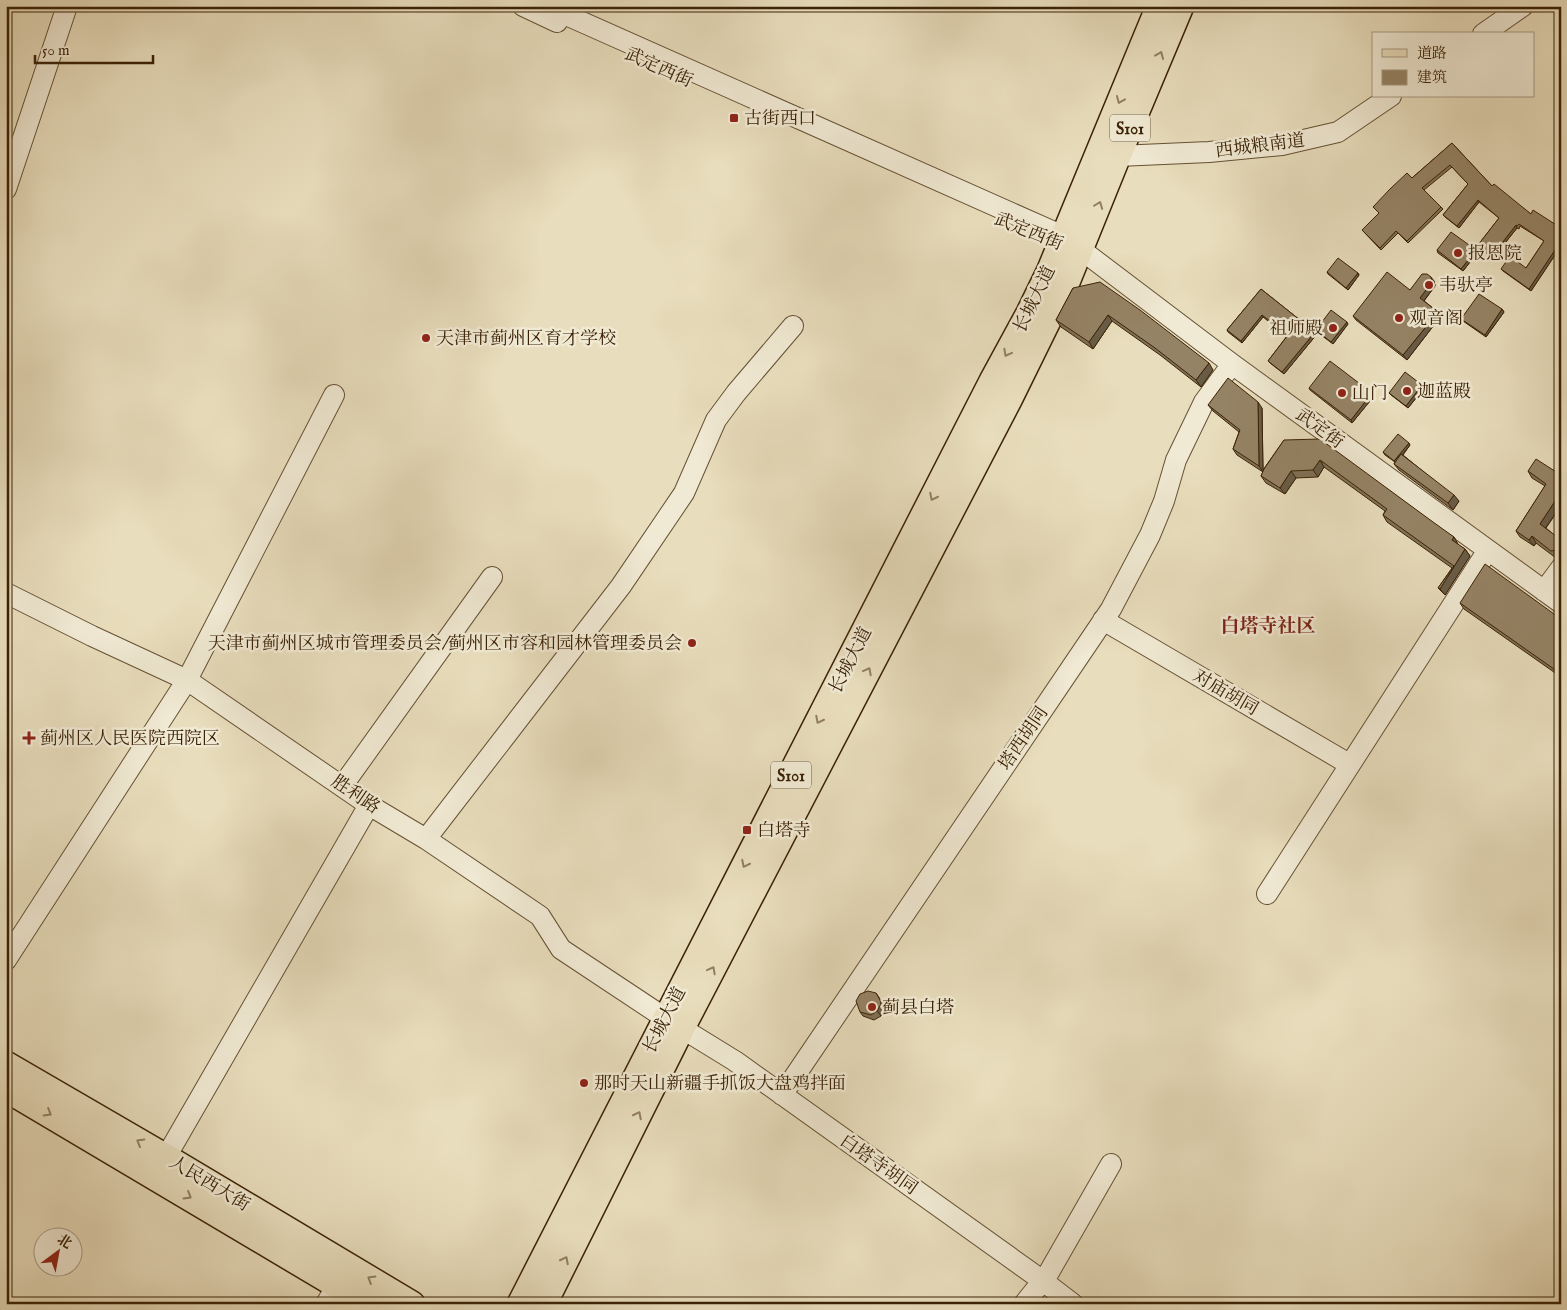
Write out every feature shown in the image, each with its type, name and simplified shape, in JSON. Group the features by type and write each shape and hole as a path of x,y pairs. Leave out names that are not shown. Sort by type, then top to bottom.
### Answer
{"main road":[{"name":"长城大道","path":"520,1304 1009,400 1067,282 1068,244 1160,6"},
{"name":"长城大道","path":"1068,244 1118,156 1181,6"},
{"name":"长城大道","path":"544,1304 673,1023"},
{"name":"人民西大街","path":"6,1064 412,1304"},
{"name":"人民西大街","path":"6,1089 332,1294 368,1304"}],"street":[{"path":"6,189 67,6"},
{"name":"武定西街","path":"523,6 1068,244"},
{"name":"武定西街","path":"546,6 1068,244"},
{"path":"1486,32 1523,6"},
{"name":"西城粮南道","path":"1118,156 1209,152 1282,145 1338,132 1388,98"},
{"name":"武定街","path":"1068,244 1561,603"},
{"path":"426,839 621,586 684,493 716,420 736,393 793,326"},
{"name":"塔西胡同","path":"782,1095 1111,609 1150,535 1164,501 1176,460 1204,402 1232,364"},
{"path":"6,960 187,680 334,395"},
{"path":"1267,894 1488,550"},
{"path":"1544,591 1561,568"},
{"path":"343,786 492,577"},
{"name":"胜利路","path":"6,593 187,680 369,805 426,839 540,916 561,949 673,1023"},
{"name":"对庙胡同","path":"1103,620 1349,764"},
{"path":"166,1157 369,805"},
{"name":"白塔寺胡同","path":"673,1023 735,1061 1073,1304"},
{"path":"1024,1304 1043,1281 1111,1164"}],"building":[{"path":"1452,143 1492,186 1494,184 1531,214 1533,210 1561,228 1561,241 1529,289 1501,269 1510,256 1526,268 1544,241 1519,224 1516,225 1492,256 1478,245 1499,218 1478,200 1457,226 1443,215 1468,184 1450,165 1422,188 1441,207 1407,241 1396,231 1380,248 1362,230 1379,213 1373,207 1390,189 1407,173 1412,178"},
{"name":"报恩院","path":"1451,232 1476,250 1461,269 1437,250"},
{"path":"1338,258 1358,273 1346,288 1327,272"},
{"name":"观音阁","path":"1387,272 1410,290 1422,274 1427,274 1431,277 1432,282 1420,298 1438,312 1403,355 1353,316"},
{"path":"1100,282 1209,363 1196,380 1108,315 1089,342 1056,320 1073,288"},
{"path":"1261,289 1315,332 1282,372 1268,361 1288,335 1262,315 1241,341 1227,330"},
{"path":"1479,294 1502,309 1485,335 1461,319"},
{"name":"祖师殿","path":"1331,310 1347,322 1331,342 1316,330"},
{"name":"山门","path":"1330,361 1372,393 1351,420 1309,388"},
{"name":"迦蓝殿","path":"1405,372 1422,385 1406,406 1389,393"},
{"path":"1228,378 1258,402 1259,466 1233,449 1240,430 1208,405"},
{"path":"1398,434 1409,443 1394,461 1383,452"},
{"path":"1320,439 1454,537 1452,540 1465,549 1440,589 1438,588 1454,566 1383,515 1387,509 1320,460 1313,470 1291,471 1280,488 1261,476 1284,440"},
{"path":"1401,454 1454,495 1448,503 1394,464"},
{"path":"1536,459 1561,475 1561,492 1540,524 1561,541 1561,551 1551,551 1532,536 1529,540 1516,531 1546,484 1528,471"},
{"path":"1485,564 1561,619 1561,674 1460,603"},
{"name":"蓟县白塔","path":"868,991 876,993 881,1004 877,1011 871,1015 860,1012 856,1001 860,994"}],"place":[{"name":"古街西口","path":"734,118"},
{"name":"报恩院","path":"1458,253"},
{"name":"韦驮亭","path":"1429,285"},
{"name":"观音阁","path":"1399,318"},
{"name":"祖师殿","path":"1333,328"},
{"name":"天津市蓟州区育才学校","path":"426,338"},
{"name":"迦蓝殿","path":"1407,391"},
{"name":"山门","path":"1342,393"},
{"name":"天津市蓟州区城市管理委员会/蓟州区市容和园林管理委员会","path":"692,643"},
{"name":"蓟州区人民医院西院区","path":"29,738"},
{"name":"白塔寺","path":"747,830"},
{"name":"蓟县白塔","path":"872,1007"},
{"name":"那时天山新疆手抓饭大盘鸡拌面","path":"584,1083"}],"district":[{"name":"白塔寺社区","path":"1268,625"}]}
